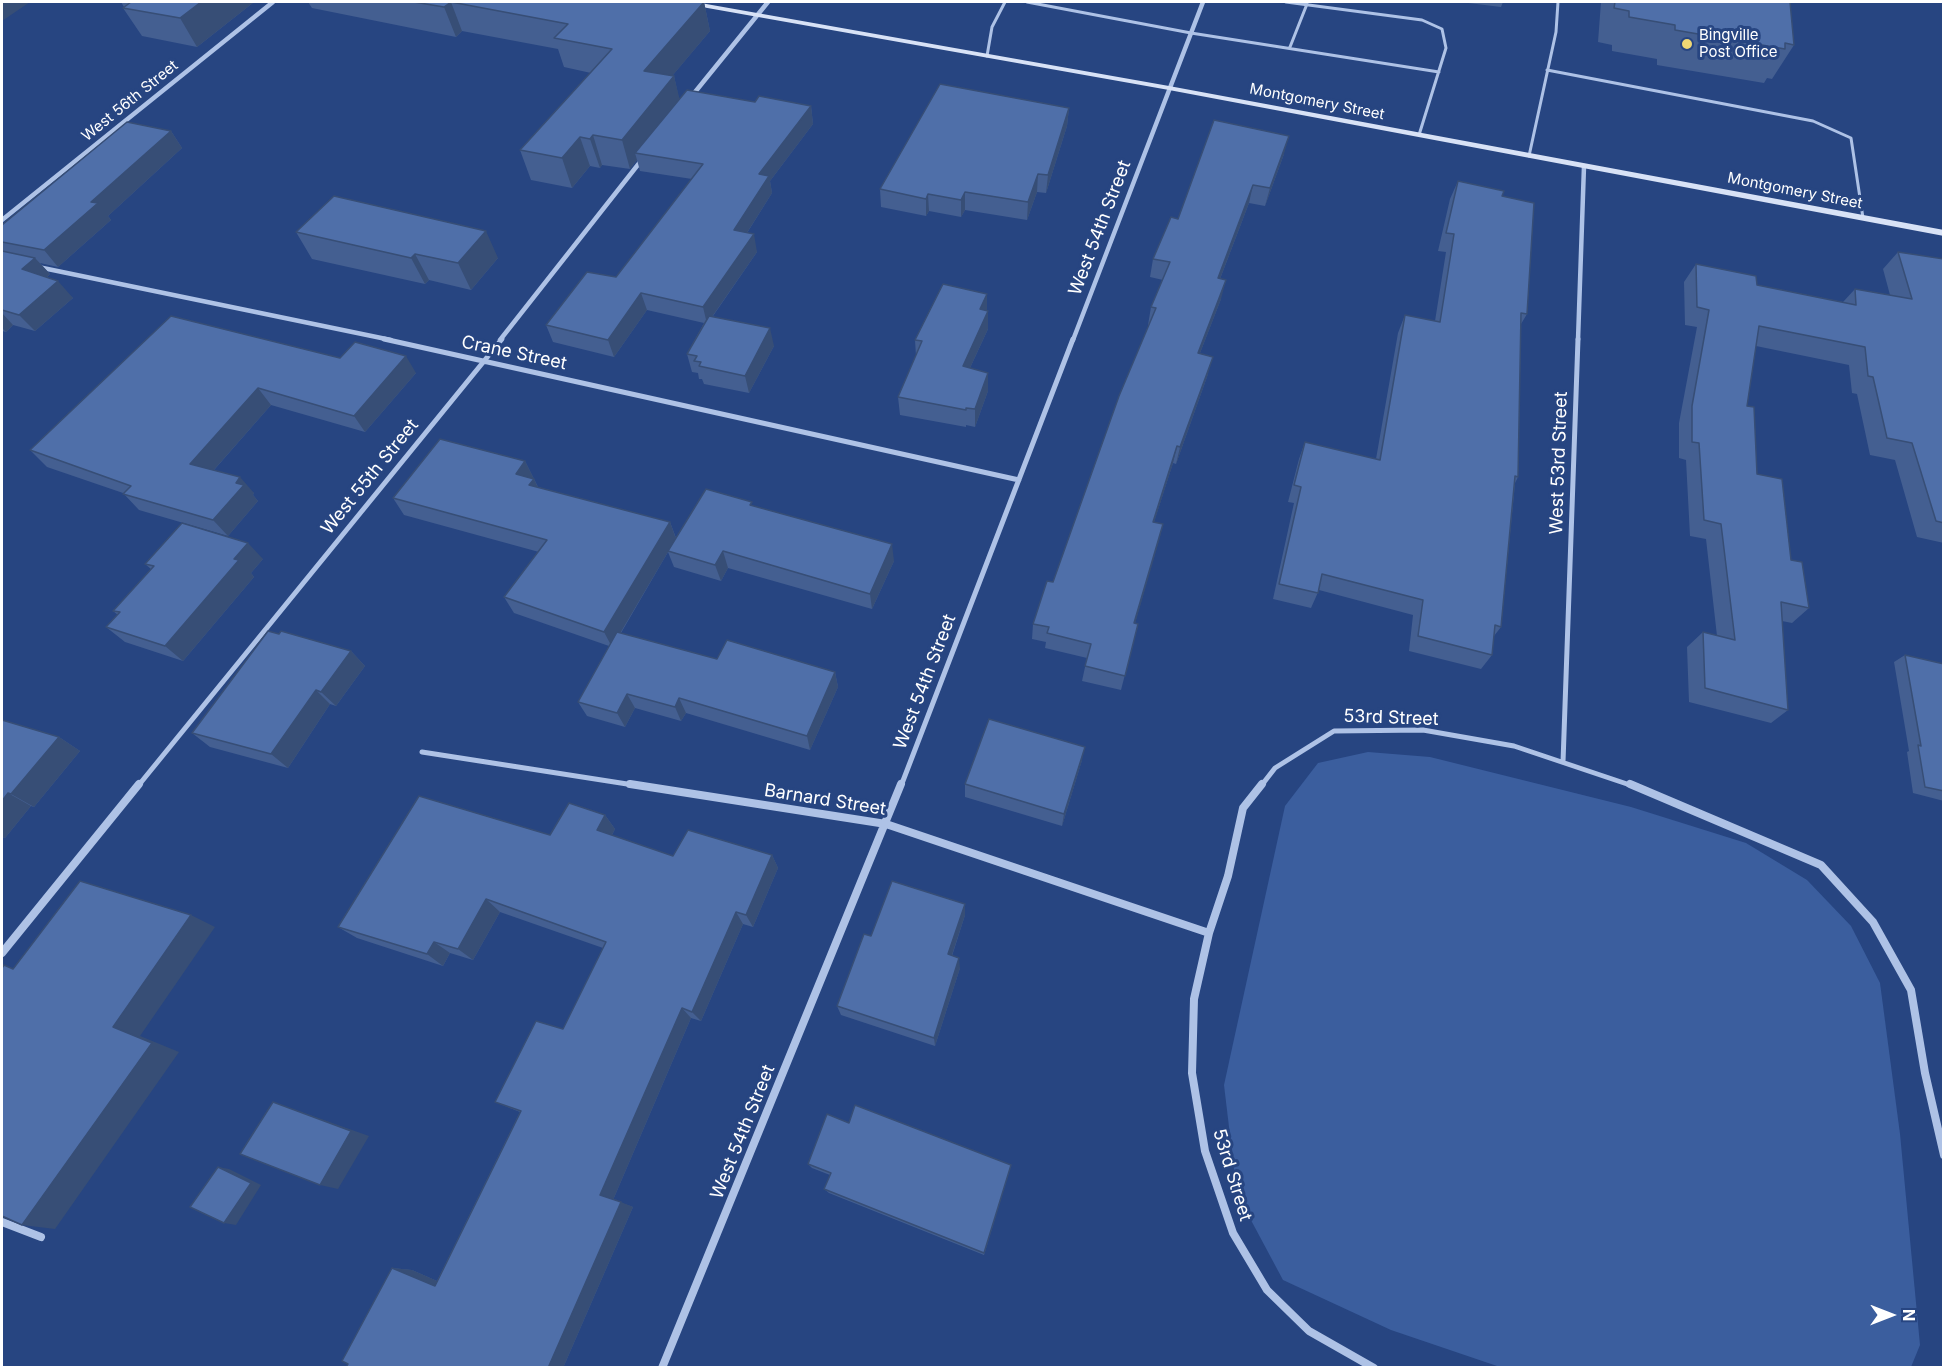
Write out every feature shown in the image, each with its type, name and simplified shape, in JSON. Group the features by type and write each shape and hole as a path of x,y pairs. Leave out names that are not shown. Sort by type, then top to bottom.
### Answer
{"main road":[{"name":"Montgomery Street","path":"685,2 1169,88 1944,232"}],"street":[{"name":"West 56th Street","path":"2,220 273,2"},
{"path":"688,101 768,2"},
{"name":"West 54th Street","path":"662,1368 886,824 1203,2"},
{"name":"West 55th Street","path":"2,953 485,360 652,147"},
{"name":"West 53rd Street","path":"1563,762 1584,166"},
{"name":"Crane Street","path":"36,267 485,360 1019,480"},
{"name":"53rd Street","path":"1374,1368 1309,1332 1267,1290 1233,1233 1205,1151 1192,1073 1194,999 1209,933 1228,876 1243,808 1275,768 1334,731 1423,730 1514,746 1629,784 1821,865 1873,922 1911,990 1925,1073 1944,1155"},
{"name":"Barnard Street","path":"422,752 886,824 1209,933"},
{"path":"2,1222 41,1237"}],"lane":[{"path":"987,56 992,27 1005,2"},
{"path":"1027,2 1191,33 1439,72"},
{"path":"1287,2 1422,20 1442,29 1446,48 1419,135"},
{"path":"1529,156 1556,32 1558,2"},
{"path":"1290,47 1307,4"},
{"path":"1547,70 1813,121 1851,138 1863,218"}],"shaded area":[{"path":"1368,752 1430,757 1631,807 1746,843 1807,880 1851,926 1880,983 1900,1134 1920,1345 1911,1367 1500,1367 1391,1330 1283,1280 1237,1194 1224,1085 1285,806 1318,763"}],"building":[{"path":"131,2 201,2 180,18 123,8"},
{"path":"414,2 451,2 444,7"},
{"path":"451,2 704,2 644,71 674,76 622,140 593,135 590,139 580,137 562,158 520,150 612,49 554,38 568,24"},
{"path":"1615,2 1790,2 1794,45 1785,43 1785,49 1675,30 1675,25 1629,17 1629,11 1614,8"},
{"path":"940,84 1069,108 1048,175 1038,174 1028,202 965,192 961,200 928,194 926,199 880,189"},
{"path":"687,90 755,102 759,96 811,106 759,174 769,176 734,230 754,234 703,307 641,293 608,340 546,325 587,272 616,277 703,164 635,153"},
{"path":"1214,120 1289,136 1270,188 1253,185 1218,278 1226,280 1198,353 1213,357 1180,447 1177,446 1153,522 1163,524 1134,623 1138,624 1125,676 1085,666 1091,644 1047,633 1049,627 1033,624 1047,581 1053,582 1119,396 1156,308 1151,307 1170,262 1153,259 1171,217 1178,219"},
{"path":"127,122 171,131 91,202 98,203 44,250 2,242 2,225"},
{"path":"1458,181 1504,191 1502,196 1534,203 1527,314 1521,313 1518,477 1515,476 1501,627 1495,625 1492,655 1418,636 1423,600 1322,574 1318,593 1279,584 1301,487 1294,485 1305,442 1380,460 1405,315 1440,322 1454,234 1446,233"},
{"path":"334,196 486,231 458,263 415,254 411,258 296,232"},
{"path":"2,251 35,258 22,269 58,281 19,315 2,310"},
{"path":"1898,252 1944,259 1944,523 1936,521 1912,443 1887,438 1873,377 1868,376 1865,347 1759,326 1747,406 1754,407 1757,474 1782,479 1791,560 1802,562 1809,608 1781,602 1788,710 1705,688 1703,632 1735,640 1721,524 1704,520 1699,443 1692,442 1692,406 1709,310 1697,307 1696,264 1756,276 1757,285 1856,305 1855,289 1912,299"},
{"path":"943,284 987,294 980,309 988,311 963,366 988,373 975,409 966,408 966,410 898,397 922,341 915,340"},
{"path":"171,316 340,358 355,342 406,356 354,416 258,388 190,464 240,477 236,483 244,485 213,520 123,494 131,486 30,450"},
{"path":"709,316 770,328 745,376 699,366 701,362 694,361 697,356 687,354"},
{"path":"440,439 525,461 516,474 534,479 529,485 670,522 604,632 504,597 547,540 393,498"},
{"path":"706,489 752,502 750,505 892,544 870,594 723,551 715,565 668,551"},
{"path":"182,523 248,543 234,559 239,560 165,646 106,627 120,612 113,611 154,566 145,564"},
{"path":"268,631 279,634 281,631 351,651 321,692 316,690 271,754 192,733"},
{"path":"617,632 717,659 727,640 835,672 807,736 679,698 675,707 627,694 617,713 578,702"},
{"path":"1905,655 1944,664 1944,791 1925,787 1918,745 1921,746"},
{"path":"989,719 1085,747 1064,814 965,784"},
{"path":"2,720 59,737 11,794 8,793 2,801"},
{"path":"419,796 550,835 569,803 605,815 597,830 673,856 688,830 772,855 746,915 736,912 692,1012 682,1008 600,1195 621,1202 548,1368 346,1368 348,1364 342,1361 392,1268 435,1286 521,1111 495,1102 536,1021 563,1029 606,942 486,899 458,949 434,942 427,954 338,927"},
{"path":"80,881 191,915 113,1027 152,1043 22,1225 2,1216 2,968 4,965 13,969"},
{"path":"892,881 965,904 948,954 959,958 934,1038 837,1006 864,934 871,936"},
{"path":"273,1102 351,1131 320,1185 240,1154"},
{"path":"855,1105 1011,1165 984,1253 824,1189 831,1173 808,1164 827,1114 849,1123"},
{"path":"218,1167 251,1183 224,1223 190,1207"}],"place":[{"name":"Bingville Post Office","path":"1687,44"}]}
